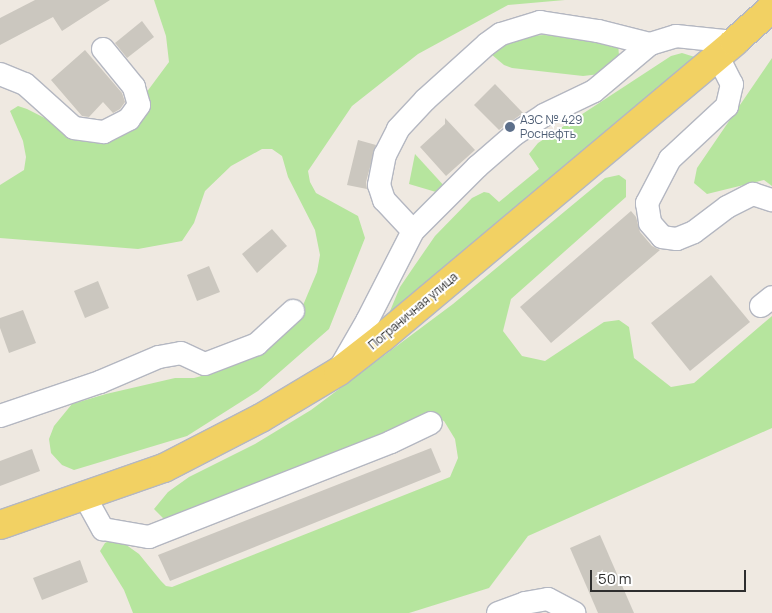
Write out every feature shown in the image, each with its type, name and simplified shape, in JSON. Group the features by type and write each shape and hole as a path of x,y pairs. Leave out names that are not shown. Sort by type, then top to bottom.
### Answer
{"main road":[{"name":"Пограничная улица","path":"0,526 164,468 261,418 338,372 383,337 726,49 772,8"}],"street":[{"path":"413,231 384,200 379,185 385,155 398,129 425,100 487,44 501,34 540,22 598,30 650,44"},
{"path":"338,372 367,322 413,231 477,167 515,134 544,115 594,90 650,44 676,36 726,49 732,84 727,106 670,159 647,203 650,223 662,236 677,239 694,232 727,207 752,194 772,200"},
{"path":"0,74 25,84 74,128 104,132 129,119 139,105 134,87 103,49"},
{"path":"0,416 100,382 159,357 181,352 206,364 257,344 293,311"},
{"path":"85,497 103,529 149,537 391,442 431,423"},
{"path":"498,613 525,603 548,599 574,613"}],"green space":[{"path":"154,0 565,0 508,5 418,54 352,106 308,171 310,182 316,193 358,216 365,238 329,329 258,391 187,436 74,470 62,465 51,453 49,439 54,426 72,404 175,378 194,378 213,373 262,351 301,310 317,272 320,255 315,230 288,177 282,156 272,149 262,149 231,166 205,191 194,223 182,241 138,249 0,238 0,185 24,170 26,157 23,141 10,111 18,106 80,136 104,139 146,93 169,62 166,36"},
{"path":"545,35 618,43 619,56 600,74 583,76 512,68 504,65 491,54 497,48 524,36"},
{"path":"682,53 698,58 383,328 400,287 415,265 435,236 472,198 484,192 489,193 499,202 539,169 529,154 538,143 671,56"},
{"path":"772,58 772,186 764,180 707,194 694,183 697,168"},
{"path":"415,154 446,188 436,192 409,184"},
{"path":"619,175 626,180 626,197 511,299 503,331 522,356 545,361 604,322 619,320 629,327 634,358 671,387 694,383 772,316 772,428 528,536 489,588 409,613 133,613 124,590 100,551 105,543 111,540 118,539 139,554 166,586 172,587 450,477 458,458 455,439 444,421 427,414 310,465 167,522 154,509 168,492 189,477 255,444 311,410 453,304 605,178"}],"building":[{"path":"35,0 110,0 62,31 53,17 0,45 0,18"},
{"path":"142,21 154,37 127,58 115,43"},
{"path":"85,50 122,93 125,102 120,109 113,113 103,102 89,117 82,116 51,80"},
{"path":"495,84 523,113 499,130 474,105"},
{"path":"445,118 475,150 446,176 420,147 445,124"},
{"path":"358,140 376,145 366,182 367,189 347,185"},
{"path":"631,211 636,217 640,232 652,246 660,250 551,343 520,307"},
{"path":"272,229 287,246 257,273 242,254"},
{"path":"209,266 220,292 197,301 187,275"},
{"path":"711,275 750,322 690,371 651,323"},
{"path":"98,281 109,308 85,318 74,291"},
{"path":"23,310 36,343 9,353 0,328 0,318"},
{"path":"431,448 441,472 170,581 158,555"},
{"path":"32,449 40,471 0,486 0,461"},
{"path":"600,535 634,613 598,613 570,548"},
{"path":"80,560 88,582 42,600 33,578"}],"place":[{"name":"АЗС № 429 Роснефть","path":"510,127"}]}
